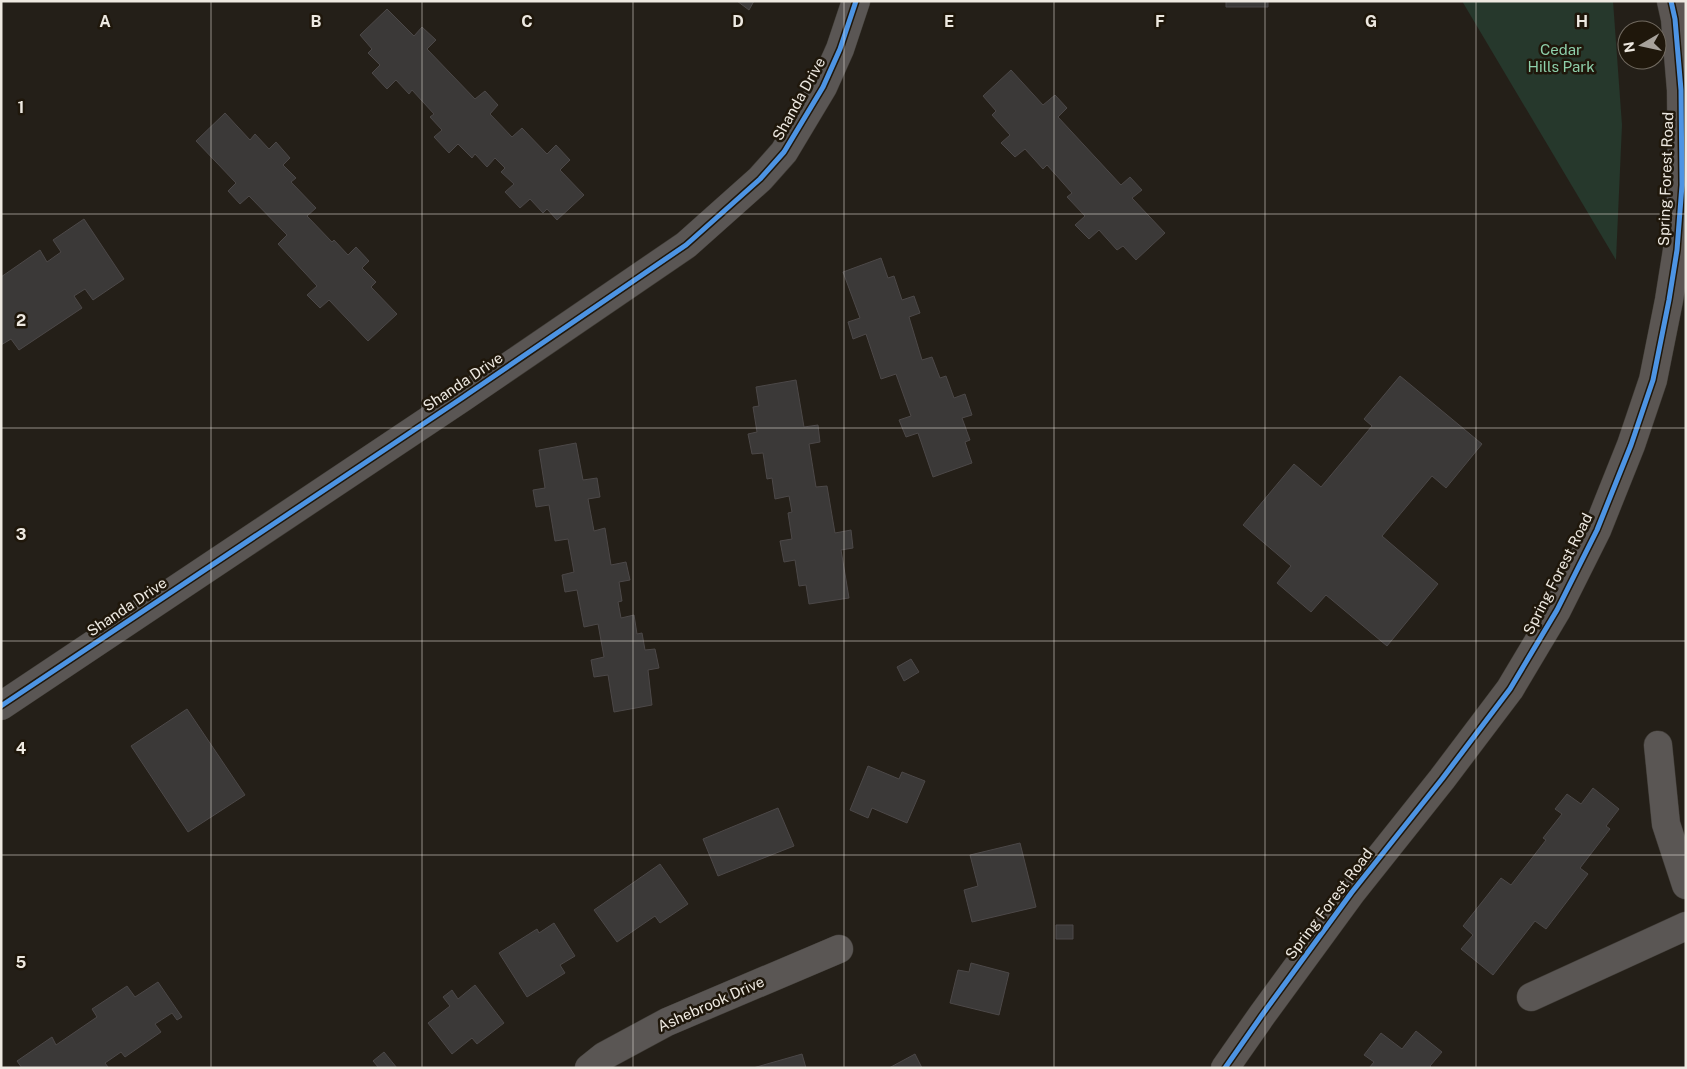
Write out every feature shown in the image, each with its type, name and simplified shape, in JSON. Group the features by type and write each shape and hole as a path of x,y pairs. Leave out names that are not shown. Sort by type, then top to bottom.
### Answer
{"main road":[{"name":"Spring Forest Road","path":"1225,1068 1262,1014 1352,892 1442,779 1510,689 1557,610 1597,530 1631,446 1653,380 1677,250 1684,185 1681,90 1675,19 1671,1"}],"street":[{"name":"Shanda Drive","path":"1,706 462,398 686,245 760,179 784,152 823,87 840,50 856,1"},
{"path":"1658,745 1666,824 1686,884"},
{"path":"1531,997 1686,926"},
{"name":"Ashebrook Drive","path":"589,1068 604,1056 667,1022 839,949"}],"green space":[{"name":"Cedar Hills Park","path":"1462,1 1613,1 1622,125 1616,260"}],"building":[{"path":"737,1 754,1 749,10"},
{"path":"1226,1 1268,1 1268,7 1226,7"},
{"path":"387,9 414,36 422,27 436,40 427,49 475,99 485,91 498,105 490,114 512,137 522,128 547,154 556,145 570,160 560,170 584,195 557,220 547,209 543,213 530,199 520,208 505,192 514,184 501,172 505,168 495,158 487,167 475,154 472,158 458,144 449,153 434,137 442,130 430,117 434,114 412,90 409,94 396,80 387,89 372,73 380,65 368,53 372,49 360,35"},
{"path":"1011,70 1043,105 1055,95 1067,108 1058,117 1121,185 1130,177 1142,190 1132,198 1165,233 1136,260 1123,246 1117,250 1099,230 1089,239 1075,225 1085,216 1067,197 1072,193 1047,165 1043,169 1025,149 1015,157 1001,143 1010,135 992,115 996,111 983,96"},
{"path":"225,113 250,140 255,134 269,149 276,142 290,158 283,165 296,178 291,182 316,208 307,216 332,242 334,240 348,255 356,247 369,261 362,268 376,282 371,287 397,314 368,341 329,300 320,308 307,295 317,286 278,244 287,235 249,196 240,204 228,191 236,183 196,141"},
{"path":"84,219 124,279 93,300 85,289 74,296 82,308 19,350 11,339 1,345 1,277 40,250 47,262 61,252 53,240"},
{"path":"881,258 888,278 894,276 902,300 914,296 920,313 909,317 922,360 932,357 940,378 946,376 954,398 965,394 972,415 962,418 970,440 965,442 972,463 933,477 918,433 906,437 899,420 911,416 896,374 881,379 866,334 853,339 848,322 860,318 843,272"},
{"path":"1400,376 1482,444 1446,488 1432,476 1382,536 1438,584 1387,646 1326,595 1311,612 1277,583 1291,566 1243,525 1294,464 1321,487 1372,426 1364,419"},
{"path":"796,380 804,427 818,425 820,442 809,444 816,487 827,486 835,533 851,530 853,548 841,550 849,598 809,604 806,585 799,586 795,560 784,562 780,541 792,539 788,513 792,512 789,496 775,499 772,478 767,479 763,453 752,454 748,434 757,432 753,407 759,406 756,387"},
{"path":"576,443 583,480 597,478 600,497 588,499 594,531 605,528 611,565 626,562 630,580 619,582 622,601 618,602 621,618 634,615 637,634 642,633 645,650 655,649 659,668 648,670 652,705 614,712 608,675 594,677 591,660 604,657 598,624 584,627 577,590 565,592 562,575 574,572 568,539 555,541 549,505 536,507 533,490 545,488 539,450"},
{"path":"911,659 919,672 904,681 897,667"},
{"path":"187,709 245,795 188,832 131,746"},
{"path":"868,766 899,779 902,772 925,781 907,823 872,808 868,818 850,810"},
{"path":"1593,788 1619,809 1606,826 1610,829 1580,868 1588,874 1546,929 1535,921 1493,975 1461,949 1473,935 1463,926 1501,878 1511,885 1546,840 1543,838 1562,814 1555,809 1567,794 1581,804"},
{"path":"778,808 794,846 718,876 703,839"},
{"path":"1020,843 1036,907 972,922 964,890 978,886 970,855"},
{"path":"660,864 688,904 660,923 655,916 617,942 594,910"},
{"path":"554,923 575,956 560,965 565,973 527,997 499,953 537,929 539,933"},
{"path":"1056,925 1073,925 1073,939 1056,939"},
{"path":"971,963 1009,973 999,1015 950,1003 958,970 969,972"},
{"path":"158,982 182,1017 177,1020 172,1013 155,1024 161,1032 125,1057 121,1052 105,1063 107,1068 22,1068 17,1061 52,1037 56,1045 97,1017 92,1009 127,986 135,997"},
{"path":"475,985 504,1023 477,1044 472,1038 452,1054 428,1023 450,1006 443,997 452,990 458,999"},
{"path":"1416,1031 1442,1052 1430,1066 1432,1068 1369,1068 1374,1062 1364,1055 1381,1033 1402,1049"},
{"path":"384,1052 397,1068 379,1068 373,1061"},
{"path":"802,1054 806,1068 753,1068"},
{"path":"915,1054 922,1068 889,1068"}],"cycle path":[{"path":"1,706 462,398 686,245 760,179 784,152 823,87 840,49 856,1"},
{"path":"1225,1068 1352,892 1442,779 1510,689 1557,610 1597,530 1631,445 1653,380 1677,250 1682,185 1681,90 1675,19 1671,1"}]}
